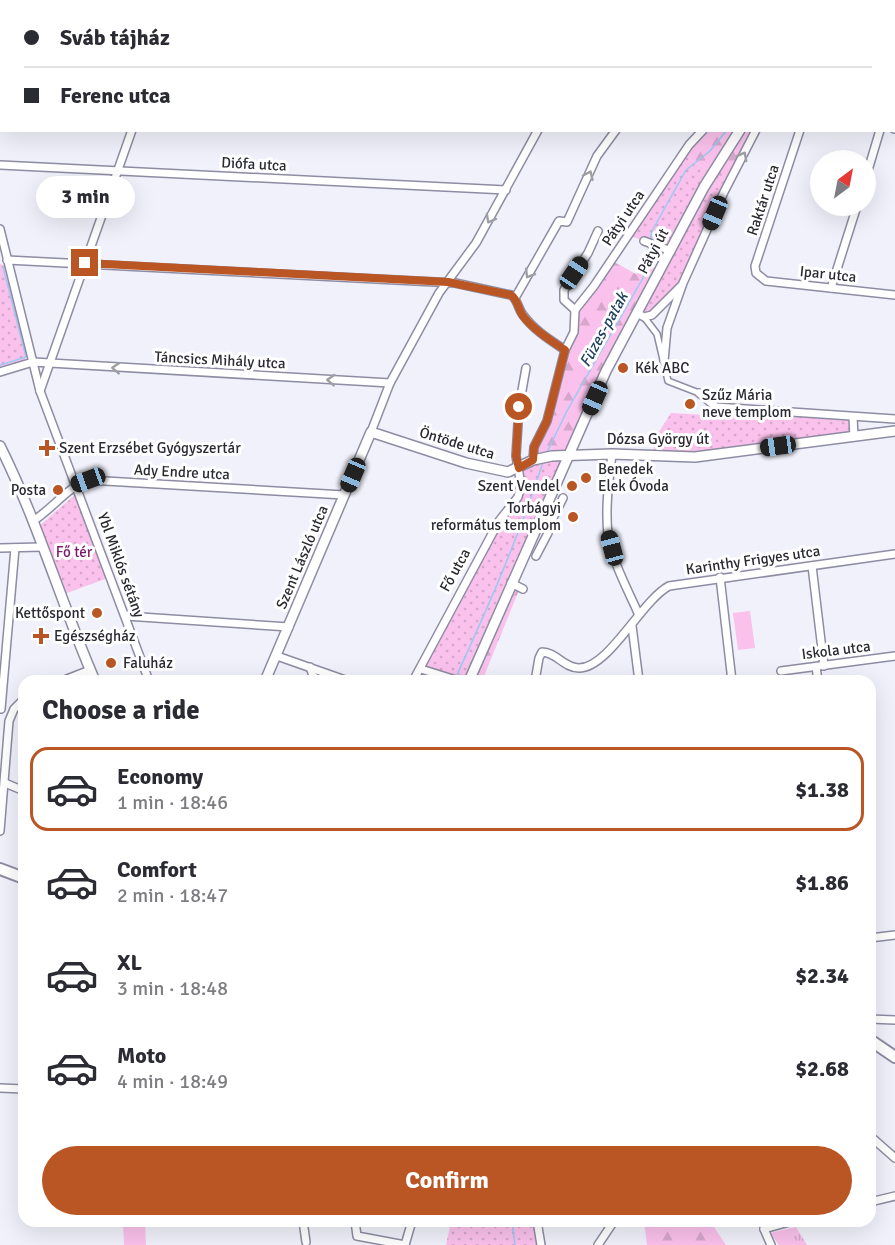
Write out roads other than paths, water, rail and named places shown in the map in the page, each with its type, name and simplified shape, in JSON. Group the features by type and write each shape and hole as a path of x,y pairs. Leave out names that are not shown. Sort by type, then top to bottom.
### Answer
{"main road":[{"path":"0,869 18,876"},
{"path":"876,1044 895,1057"}],"street":[{"path":"40,391 131,132"},
{"name":"Szent László utca","path":"268,675 390,383 448,282 476,243 537,132"},
{"path":"515,298 559,221 567,222 597,156 615,132"},
{"name":"Pátyi utca","path":"536,459 534,447 547,421 565,350 574,332 575,310 594,286 689,145 701,132"},
{"name":"Pátyi út","path":"569,454 606,371 641,315 704,187 739,132"},
{"path":"664,361 667,328 683,284 729,182 755,132"},
{"name":"Raktár utca","path":"759,278 755,266 799,132"},
{"path":"874,150 879,132"},
{"name":"Diófa utca","path":"0,165 506,190"},
{"path":"831,288 853,216"},
{"path":"0,229 33,362 0,372"},
{"path":"575,310 564,300 564,290 588,253 598,231"},
{"path":"644,241 671,251"},
{"path":"7,260 448,282 501,292 515,298 521,314 534,328 565,350"},
{"name":"Ipar utca","path":"759,278 895,296"},
{"path":"641,315 652,315 683,284"},
{"path":"641,315 654,327 668,381 699,393 716,407 895,419"},
{"name":"Táncsics Mihály utca","path":"33,362 390,383"},
{"name":"Ybl Miklós sétány","path":"33,362 40,391 77,484 147,675"},
{"name":"Fő utca","path":"417,675 499,521 518,497 521,485 516,456 519,407 526,368"},
{"path":"853,417 854,437"},
{"name":"Dózsa György út","path":"569,454 695,458 895,431"},
{"name":"Öntöde utca","path":"371,432 497,471 508,472 536,459 569,454"},
{"path":"0,446 33,521 92,675"},
{"path":"472,675 569,454"},
{"path":"612,454 608,486 609,535 615,560 638,613"},
{"name":"Ady Endre utca","path":"77,484 88,480 344,495"},
{"path":"33,521 55,506 77,484"},
{"path":"543,514 553,518 563,498"},
{"path":"536,556 548,533"},
{"path":"0,548 42,547"},
{"path":"9,721 0,709 15,548"},
{"name":"Karinthy Frigyes utca","path":"632,626 638,613 658,592 669,586 895,554"},
{"path":"812,566 819,675"},
{"path":"720,577 731,675"},
{"path":"511,583 523,589"},
{"path":"126,616 289,627"},
{"path":"536,675 538,658 542,652 550,654 571,667 584,668 604,655 632,626"},
{"path":"632,626 638,675"},
{"path":"277,656 332,675"},
{"name":"Iskola utca","path":"781,671 895,656"},
{"path":"310,667 313,675"},
{"path":"421,669 440,675"},
{"path":"77,675 90,670"},
{"path":"0,709 18,702"},
{"path":"0,831 9,721 18,708"},
{"path":"4,783 18,789"},
{"path":"876,937 895,935"},
{"path":"876,1019 895,1020"},
{"path":"0,1088 18,1089"},
{"path":"876,1141 895,1158"},
{"path":"876,1201 895,1196"},
{"path":"304,1227 306,1242"},
{"path":"356,1227 357,1236 405,1245 410,1227"},
{"path":"538,1227 541,1245"},
{"path":"598,1245 610,1227"},
{"path":"766,1227 771,1245"}],"waterway":[{"name":"Füzes-patak","path":"650,241 652,231 686,170 710,151 725,132"},
{"name":"Füzes-patak","path":"547,452 568,409 643,278 649,246"},
{"path":"0,365 26,357 3,267"},
{"name":"Füzes-patak","path":"457,675 513,545 543,462"},
{"name":"Füzes-patak","path":"513,1227 515,1245"}],"place":[{"name":"Kék ABC","path":"623,368"},
{"name":"Szűz Mária neve templom","path":"690,404"},
{"name":"Szent Erzsébet Gyógyszertár","path":"47,448"},
{"name":"Benedek Elek Óvoda","path":"586,478"},
{"name":"Szent Vendel","path":"572,486"},
{"name":"Posta","path":"58,490"},
{"name":"Torbágyi református templom","path":"573,517"},
{"name":"Kettőspont","path":"97,613"},
{"name":"Egészségház","path":"41,636"},
{"name":"Faluház","path":"111,663"}],"park label":[{"name":"Fő tér","path":"74,552"}]}
